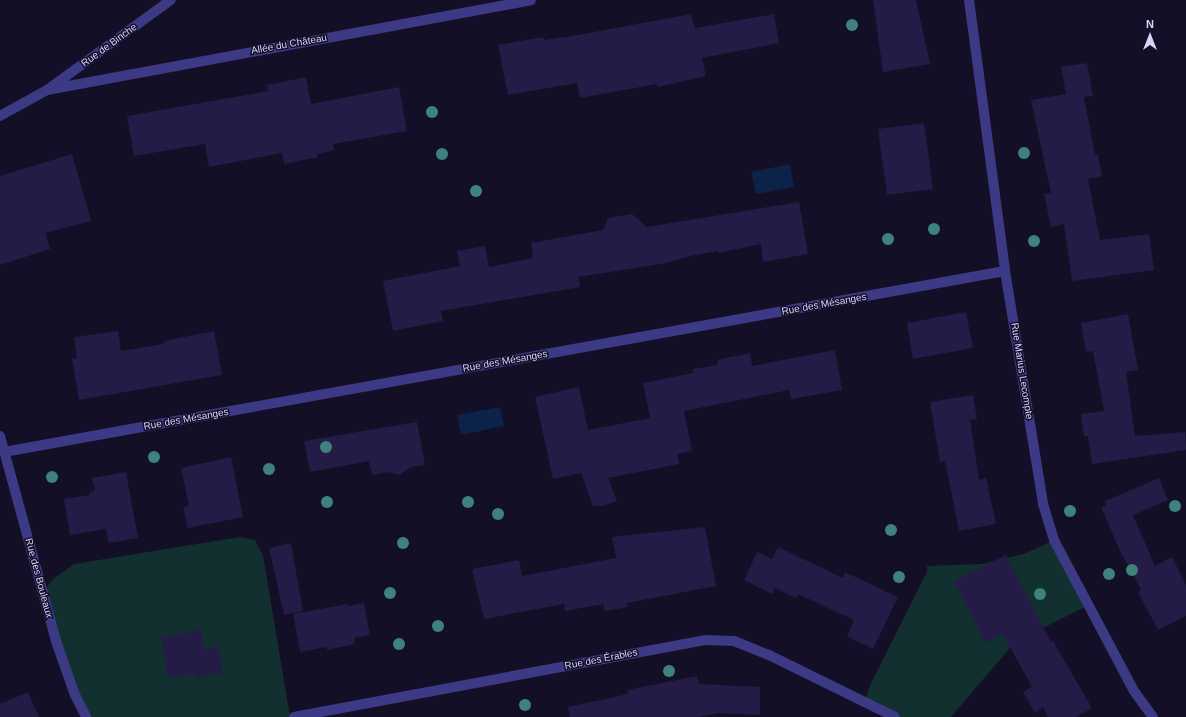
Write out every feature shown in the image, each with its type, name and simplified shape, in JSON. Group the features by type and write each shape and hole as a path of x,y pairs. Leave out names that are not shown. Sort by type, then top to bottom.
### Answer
{"street":[{"name":"Rue de Binche","path":"47,90 171,0"},
{"name":"Allée du Château","path":"47,90 531,0"},
{"name":"Rue Marius Lecompte","path":"969,0 1005,271 1043,504 1054,540 1134,691 1153,717"},
{"path":"0,116 47,90"},
{"name":"Rue des Mésanges","path":"4,452 1005,271"},
{"name":"Rue des Bouleaux","path":"0,436 57,644 75,695 86,717"},
{"name":"Rue des Érables","path":"294,717 705,640 734,641 768,655 895,717"}],"green space":[{"path":"240,537 255,540 263,555 290,717 86,717 43,593 53,579 74,564"},
{"path":"1054,540 1089,605 1015,642 951,717 895,717 864,702 872,681 927,572 927,566 981,564 1024,554"}],"water":[{"path":"790,164 794,187 756,194 751,172"},
{"path":"500,407 504,426 461,435 457,415"}],"building":[{"path":"873,0 916,0 930,64 883,72"},
{"path":"691,14 695,28 774,14 779,43 702,58 706,76 658,87 657,84 580,98 577,83 508,95 498,45 543,37 544,40 578,35"},
{"path":"1087,63 1093,96 1084,97 1095,155 1098,154 1102,176 1088,179 1100,240 1149,234 1154,270 1072,281 1064,224 1051,227 1044,194 1051,193 1031,100 1066,94 1061,67"},
{"path":"306,77 311,104 399,87 407,131 333,144 334,150 317,154 318,157 284,164 282,153 209,167 205,144 134,156 127,116 268,91 267,85"},
{"path":"924,123 933,189 887,195 878,129"},
{"path":"72,154 91,221 45,233 50,249 0,265 0,176"},
{"path":"799,202 808,254 763,262 761,244 718,253 718,251 689,256 667,263 578,277 580,287 441,311 443,321 393,331 383,281 460,266 457,251 485,246 489,267 533,258 531,243 603,230 608,218 632,214 647,227"},
{"path":"966,312 973,348 913,359 907,323"},
{"path":"1128,314 1138,370 1126,372 1135,436 1185,432 1186,450 1092,464 1088,436 1084,436 1081,414 1104,411 1093,351 1086,352 1081,323"},
{"path":"118,331 121,351 164,344 164,341 214,331 222,375 79,400 72,359 77,358 74,337"},
{"path":"835,350 842,390 791,399 789,390 684,411 692,451 677,454 679,464 608,478 617,501 603,506 593,506 581,473 553,479 535,397 579,387 588,430 650,418 643,383 693,373 693,369 718,365 717,360 750,353 752,366"},
{"path":"973,395 977,419 970,420 979,480 986,478 996,524 959,531 945,461 940,462 930,402"},
{"path":"417,422 425,465 411,467 399,475 387,472 372,475 369,461 310,472 304,441"},
{"path":"231,457 243,517 188,528 183,507 189,506 181,468"},
{"path":"126,472 138,538 109,543 106,529 70,535 64,499 90,495 90,492 95,491 92,478"},
{"path":"1159,478 1168,500 1133,515 1155,566 1172,557 1186,585 1186,616 1158,630 1138,592 1141,590 1119,549 1101,507 1106,505 1105,501"},
{"path":"705,527 716,586 627,603 628,607 605,611 603,604 565,611 564,604 484,619 472,569 519,560 522,576 616,558 612,537"},
{"path":"291,543 303,611 284,615 269,548"},
{"path":"778,547 843,578 845,572 898,597 873,649 847,636 854,620 798,594 796,598 775,588 772,594 744,580 757,552 772,559"},
{"path":"1006,555 1051,642 1053,641 1092,708 1076,717 1048,717 1043,707 1035,713 1023,692 1032,687 1003,634 985,643 954,581"},
{"path":"364,603 370,635 354,638 355,644 327,650 327,647 300,652 293,614 348,604 348,606"},
{"path":"201,630 204,649 218,646 223,673 195,678 195,674 168,678 161,637"},
{"path":"697,676 699,684 760,687 760,715 718,713 699,717 570,717 568,707 628,694 627,690"},
{"path":"28,692 39,717 0,717 0,704"}]}
